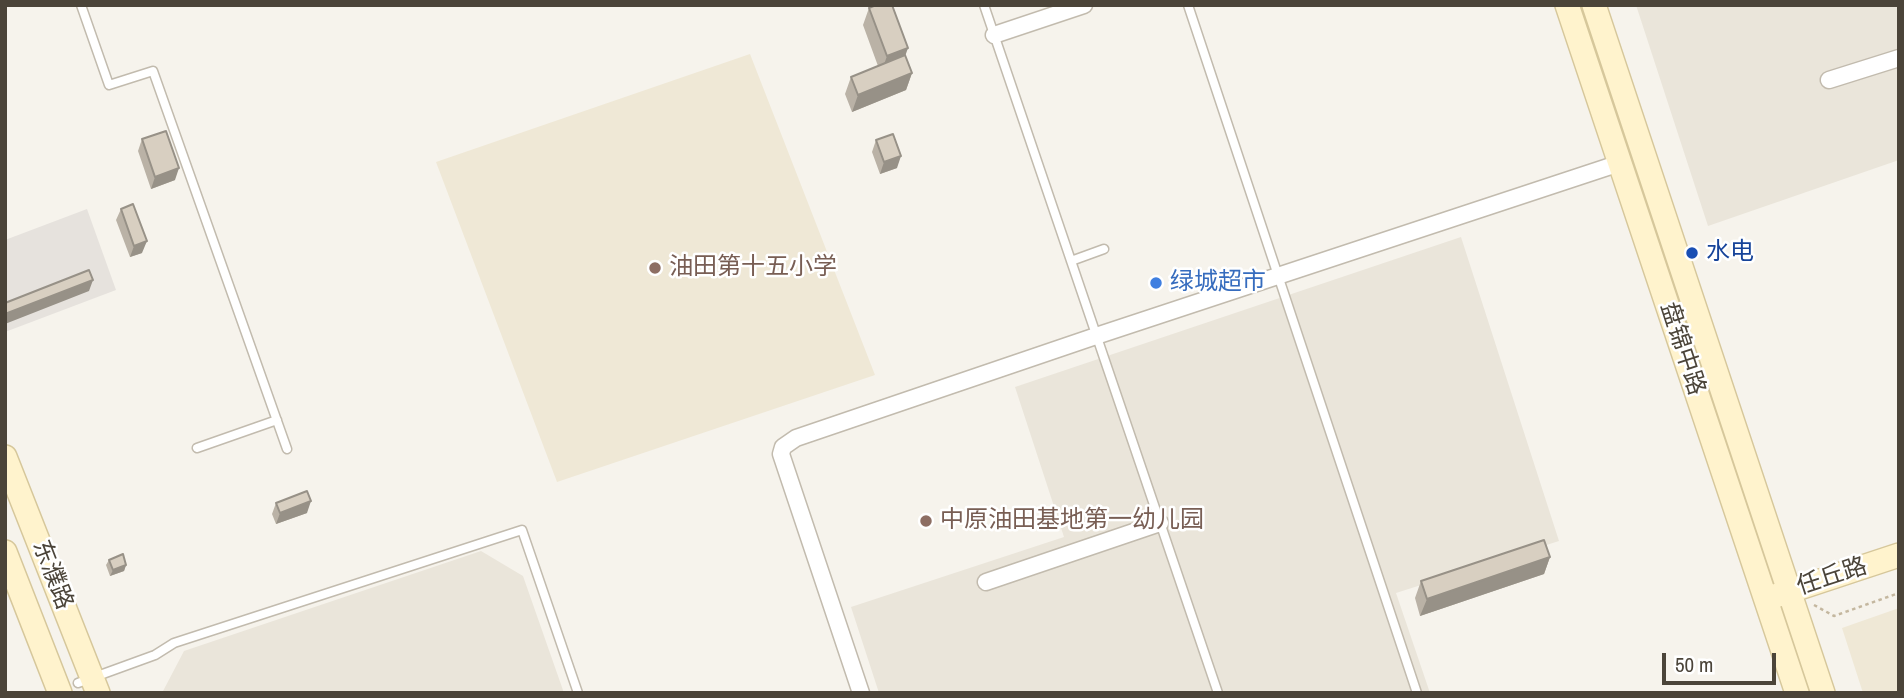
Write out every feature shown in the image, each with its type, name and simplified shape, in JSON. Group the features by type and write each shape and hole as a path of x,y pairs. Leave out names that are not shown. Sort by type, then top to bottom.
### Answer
{"main road":[{"name":"盘锦中路","path":"1567,5 1796,693"},
{"name":"盘锦中路","path":"1594,5 1823,693"},
{"name":"东濮路","path":"5,457 79,690"},
{"name":"东濮路","path":"5,552 79,690"},
{"name":"任丘路","path":"1765,599 1899,555"}],"street":[{"path":"994,35 1084,5"},
{"path":"1829,80 1899,58"},
{"path":"862,693 781,454 783,447 796,438 1096,336 1620,163"},
{"path":"986,582 1160,523"}],"lane":[{"path":"81,5 109,85 153,71 287,449"},
{"path":"984,5 1218,693"},
{"path":"1188,5 1417,693"},
{"path":"1071,261 1104,249"},
{"path":"197,448 277,420"},
{"path":"79,690 155,655 174,643 522,530 578,693"}],"path":[{"path":"1790,591 1834,616 1899,593"}],"shaded area":[{"path":"1636,5 1899,5 1899,160 1708,226"},
{"name":"油田第十五小学","path":"750,54 875,375 557,482 436,162"},
{"path":"87,209 116,290 5,332 5,240"},
{"path":"1461,237 1559,541 1396,593 1430,693 879,693 851,607 1064,537 1015,387"},
{"path":"481,551 523,576 564,693 162,693 184,651"},
{"path":"1899,608 1899,693 1863,693 1842,628"}],"building":[{"path":"892,5 908,48 887,56 869,8"},
{"path":"905,55 912,73 858,95 851,77"},
{"path":"166,131 179,168 155,177 142,139"},
{"path":"893,134 901,156 884,162 876,140"},
{"path":"133,204 147,241 134,246 121,209"},
{"path":"89,270 93,280 5,314 5,303"},
{"path":"307,491 311,501 280,513 276,503"},
{"path":"1544,540 1550,557 1427,599 1421,581"},
{"path":"123,554 126,565 113,570 109,560"}],"place":[{"name":"水电","path":"1692,253"},
{"name":"油田第十五小学","path":"655,268"},
{"name":"绿城超市","path":"1156,283"},
{"name":"中原油田基地第一幼儿园","path":"926,521"}]}
